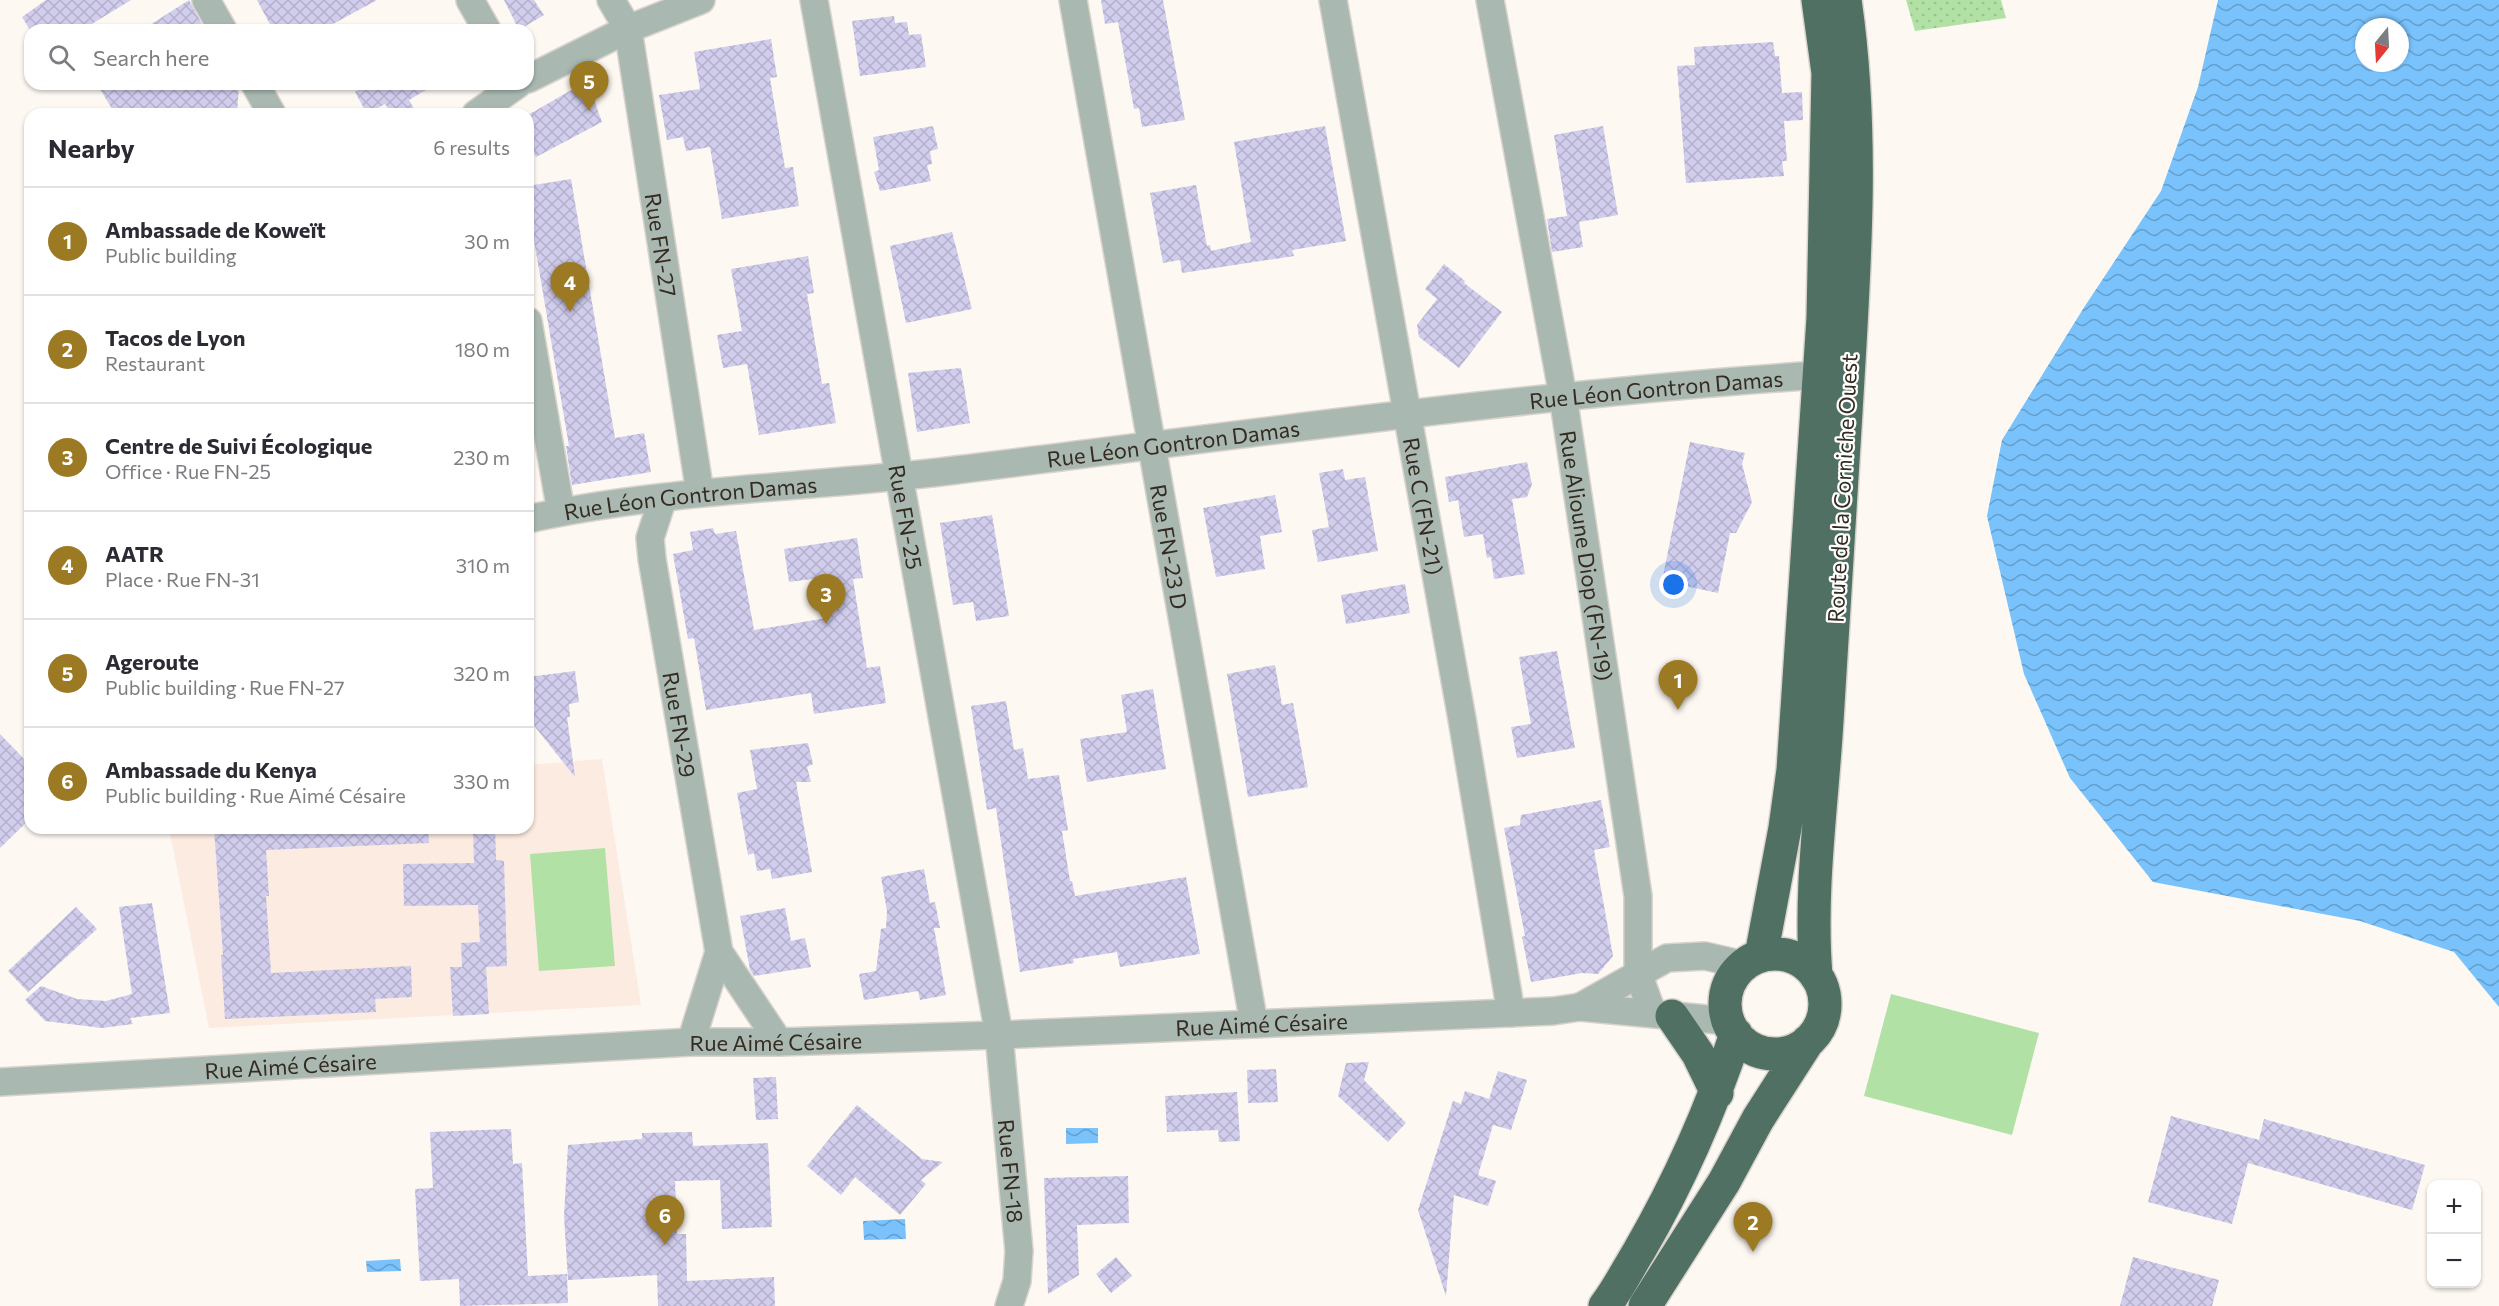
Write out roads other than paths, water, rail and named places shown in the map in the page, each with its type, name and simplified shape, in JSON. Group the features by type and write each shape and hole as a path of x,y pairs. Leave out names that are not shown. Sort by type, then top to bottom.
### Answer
{"highway":[{"name":"Route de la Corniche Ouest","path":"1753,960 1783,838 1793,770 1823,294 1828,73 1818,0"},
{"name":"Route de la Corniche Ouest","path":"1816,976 1814,906 1834,622 1853,274 1855,140 1853,74 1845,0"},
{"path":"1645,1306 1724,1182 1758,1119 1808,1041 1818,1030 1823,1017 1825,1003 1823,989 1806,964 1792,957 1776,954 1753,960 1733,976 1727,990 1725,1005 1732,1027 1747,1045 1762,1052 1779,1053 1794,1050 1808,1041"},
{"path":"1662,1014 1698,1054 1717,1093"},
{"path":"1605,1306 1662,1212 1717,1093 1732,1027"}],"street":[{"path":"206,0 220,24"},
{"path":"470,0 484,24"},
{"name":"Rue FN-27","path":"611,0 628,29 700,493"},
{"path":"534,76 628,29 701,0"},
{"name":"Rue FN-25","path":"814,0 999,1035"},
{"name":"Rue FN-23 D","path":"1073,0 1154,446 1254,1024"},
{"name":"Rue C (FN-21)","path":"1333,0 1511,1013"},
{"name":"Rue Alioune Diop (FN-19)","path":"1490,0 1563,396 1638,896 1638,973 1662,1014"},
{"path":"258,90 269,108"},
{"path":"490,108 511,90"},
{"path":"534,356 561,512"},
{"name":"Rue Léon Gontron Damas","path":"534,518 700,493 901,477 1563,396 1698,383 1819,375"},
{"name":"Rue FN-29","path":"663,498 650,538 652,560 719,952"},
{"path":"691,1042 719,952"},
{"path":"719,952 779,1042"},
{"path":"1580,1007 1667,958 1704,956 1753,960"},
{"path":"1580,1007 1662,1014 1732,1027"},
{"name":"Rue Aimé Césaire","path":"1,1081 691,1042 779,1042 999,1035 1553,1011 1580,1007"},
{"name":"Rue FN-18","path":"999,1035 1019,1251 1017,1281 1009,1306"}],"water":[{"path":"2218,0 2499,0 2499,1007 2454,952 2360,921 2153,882 2070,778 2024,674 1987,516 2002,440 2083,309 2161,191 2198,87"},
{"path":"1066,1128 1098,1128 1098,1143 1066,1144"},
{"path":"905,1219 906,1239 864,1240 863,1221"},
{"path":"400,1259 401,1271 367,1272 366,1261"}],"place":[{"name":"Ageroute","path":"589,111"},
{"name":"AATR","path":"570,312"},
{"name":"Centre de Suivi Écologique","path":"826,624"},
{"name":"Ambassade de Koweït","path":"1678,710"},
{"name":"Ambassade du Kenya","path":"665,1245"},
{"name":"Tacos de Lyon","path":"1753,1252"}]}
